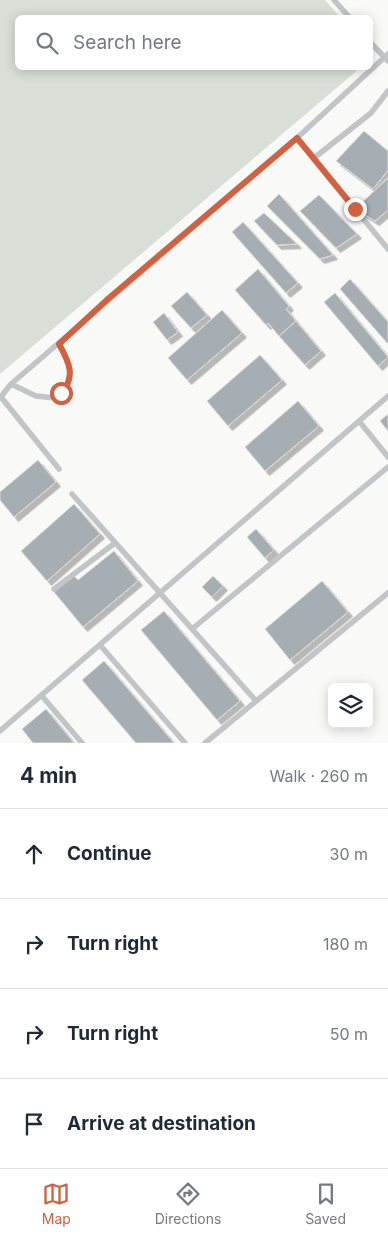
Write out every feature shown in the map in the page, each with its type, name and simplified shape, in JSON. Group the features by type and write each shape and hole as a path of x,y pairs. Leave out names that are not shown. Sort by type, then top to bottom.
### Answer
{"lane":[{"path":"334,0 347,15"},
{"path":"59,469 0,398 11,384 387,58 373,45"},
{"path":"314,158 371,113 388,91"},
{"path":"297,138 388,249"},
{"path":"11,384 36,396 55,398 61,393 68,382 70,365 59,344"},
{"path":"0,731 388,396"},
{"path":"359,421 388,457"},
{"path":"192,629 388,467"},
{"path":"72,494 256,701"},
{"path":"54,589 115,543"},
{"path":"205,743 388,593"},
{"path":"100,645 185,743"},
{"path":"42,696 82,743"}],"shaded area":[{"path":"0,0 325,0 338,15 15,15 15,70 358,70 0,374"}],"building":[{"path":"364,131 388,151 388,170 373,189 336,161"},
{"path":"388,178 388,210 375,221 355,209"},
{"path":"279,194 333,255 320,259 267,206"},
{"path":"319,195 357,234 336,248 300,211"},
{"path":"264,213 297,244 277,245 254,221"},
{"path":"243,222 298,283 286,293 232,232"},
{"path":"258,269 289,306 286,309 296,321 279,336 268,323 266,325 235,290"},
{"path":"350,279 388,322 388,344 340,289"},
{"path":"187,292 207,315 191,328 171,306"},
{"path":"335,293 388,357 378,366 324,302"},
{"path":"222,310 242,333 187,380 168,358"},
{"path":"164,313 178,332 167,340 153,322"},
{"path":"296,321 321,351 305,365 279,336"},
{"path":"260,355 282,380 228,426 207,401"},
{"path":"298,401 319,426 265,471 245,447"},
{"path":"388,414 388,431 380,421"},
{"path":"38,460 56,482 14,517 0,500 0,492"},
{"path":"74,504 100,534 47,581 21,551"},
{"path":"256,529 274,550 265,558 247,537"},
{"path":"114,551 138,581 83,627 54,592 74,576 78,580"},
{"path":"213,576 223,586 212,597 202,587"},
{"path":"322,581 348,612 290,660 265,629"},
{"path":"164,611 240,701 217,720 141,630"},
{"path":"104,661 174,743 136,743 82,680"},
{"path":"46,709 74,743 33,743 22,729"}],"route":[{"path":"61,393 68,382 70,365 59,344 109,298 297,138 355,209"}]}
